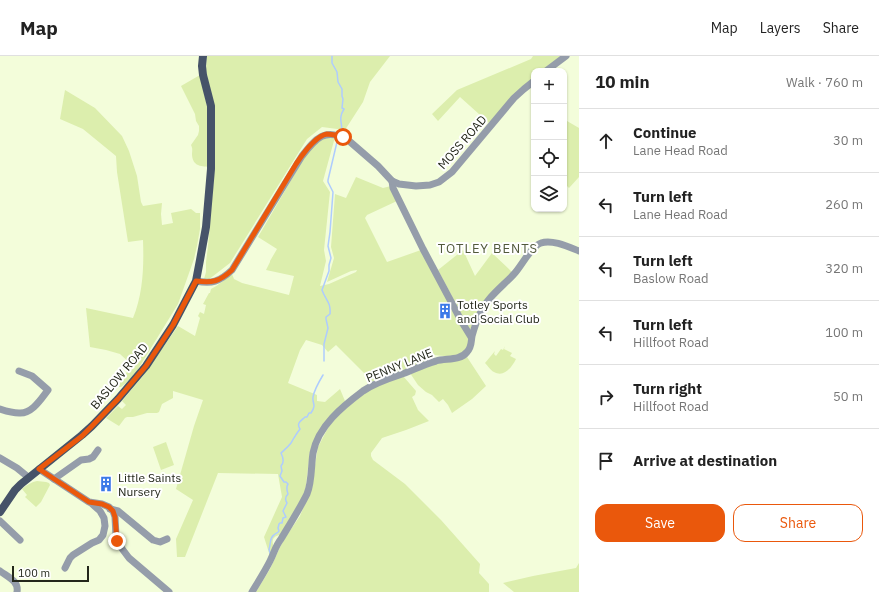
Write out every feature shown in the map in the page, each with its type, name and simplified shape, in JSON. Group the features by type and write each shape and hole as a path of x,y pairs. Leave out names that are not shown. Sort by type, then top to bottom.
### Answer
{"main road":[{"name":"BASLOW ROAD","path":"0,512 15,490 28,477 82,436 118,399 146,366 173,325 196,281 206,226 211,169 211,106 202,66 203,56"}],"street":[{"path":"550,68 566,56"},
{"name":"MOSS ROAD","path":"392,181 416,186 430,185 446,177 452,172 514,98 531,83"},
{"path":"196,281 211,282 218,280 232,270 302,156 321,136 329,134 340,136 348,140 378,166 392,181 393,188 423,249 471,337"},
{"path":"471,337 483,307 488,300 514,274 531,251 538,245 543,242 558,243 579,251"},
{"name":"PENNY LANE","path":"252,592 270,562 280,540 295,518 307,494 313,451 318,437 331,420 340,410 374,384 437,360 464,355 469,350 472,340 471,337"},
{"path":"0,409 18,413 24,412 33,408 48,390 32,376 18,371"},
{"path":"54,478 81,460 93,457 98,450"},
{"path":"0,458 17,468 28,477"},
{"path":"39,469 96,507 104,518 105,526 102,537 73,555 65,568"},
{"path":"89,502 102,504 113,511 115,517 116,536 120,546 129,558 169,592"},
{"path":"110,509 118,510 153,540 160,542 167,539"},
{"path":"0,521 20,540"},
{"path":"0,571 16,582 18,588 17,592"}],"green space":[{"path":"207,56 390,56 370,82 363,102 345,130 322,127 307,139 230,263 208,280 204,279 206,272 214,176 215,127 206,69"},
{"path":"533,56 562,56 546,68 531,68 531,80 521,88 489,123 460,97 438,121 432,114 457,90 531,59"},
{"path":"200,75 207,106 209,167 198,165 193,159 191,145 198,135 199,126 196,121 195,114 181,86"},
{"path":"65,90 95,108 122,136 129,151 137,176 141,202 143,206 162,203 162,225 173,223 171,213 191,209 196,213 200,213 200,229 194,259 178,304 135,374 121,387 119,387 119,383 132,365 120,354 90,347 86,308 133,318 141,290 143,240 128,242 117,172 116,156 83,129 60,119"},
{"path":"567,121 579,128 579,177 569,188 567,186"},
{"path":"326,137 335,137 323,181 330,192 324,250 326,261 320,286 329,284 356,272 357,270 351,271 327,282 334,258 331,247 335,194 346,198 356,177 383,188 391,186 397,201 367,215 365,218 387,262 421,250 468,337 467,347 459,354 448,356 434,355 428,361 372,381 336,345 328,352 322,345 306,340 300,350 288,383 317,395 317,401 325,402 340,389 345,401 310,451 305,493 280,535 273,539 274,547 270,556 264,537 282,497 278,474 218,473 185,557 177,557 176,539 193,500 176,489 203,400 173,391 173,398 162,404 159,412 157,413 147,413 127,417 119,426 106,418 118,406 122,409 126,405 122,401 143,376 178,326 195,336 200,318 198,316 200,312 204,314 206,305 203,304 211,289 232,274 234,279 242,283 289,295 294,276 266,270 277,249 258,237 307,153 314,145"},
{"path":"463,250 475,276 492,253 512,272 481,304 470,330 438,270"},
{"path":"505,346 504,349 512,353 510,356 516,359 507,371 501,374 492,371 485,363 495,351 494,354 496,356"},
{"path":"467,357 486,386 472,399 452,413 443,399 439,402 432,395 426,392 418,385 410,373 433,364"},
{"path":"403,376 416,391 415,395 412,397 418,410 429,421 382,438 371,453 371,456 373,460 405,484 441,520 480,564 479,573 489,584 489,592 256,592 270,569 283,541 300,516 311,489 318,447 329,426 364,393 379,385"},
{"path":"166,442 174,465 161,470 153,447"},
{"path":"37,481 46,482 50,485 41,502 36,507 25,497 27,495 22,489 25,486"},
{"path":"579,563 579,592 514,592 503,583 576,568"}],"waterway":[{"path":"332,56 332,63 337,72 338,82 342,89 342,108 344,109 341,116 341,134"},
{"path":"324,361 324,344 328,328 326,317 330,314 330,310 329,304 322,290 329,271 331,258 328,246 333,192 328,180 339,138"},
{"path":"270,553 269,549 271,538 279,532 279,524 282,523 283,518 286,517 283,511 287,503 286,496 288,494 288,484 284,482 280,476 283,461 281,453 291,443 300,429 300,422 313,410 314,395 323,375"}],"place":[{"name":"Totley Sports and Social Club","path":"445,311"},
{"name":"Little Saints Nursery","path":"106,484"}],"district":[{"name":"TOTLEY BENTS","path":"488,248"}],"route":[{"path":"117,541 115,517 113,511 109,507 102,504 89,502 39,469 82,436 118,399 146,366 173,325 196,281 207,283 218,280 228,274 235,267 296,164 307,149 323,135 329,134 343,137"}]}
